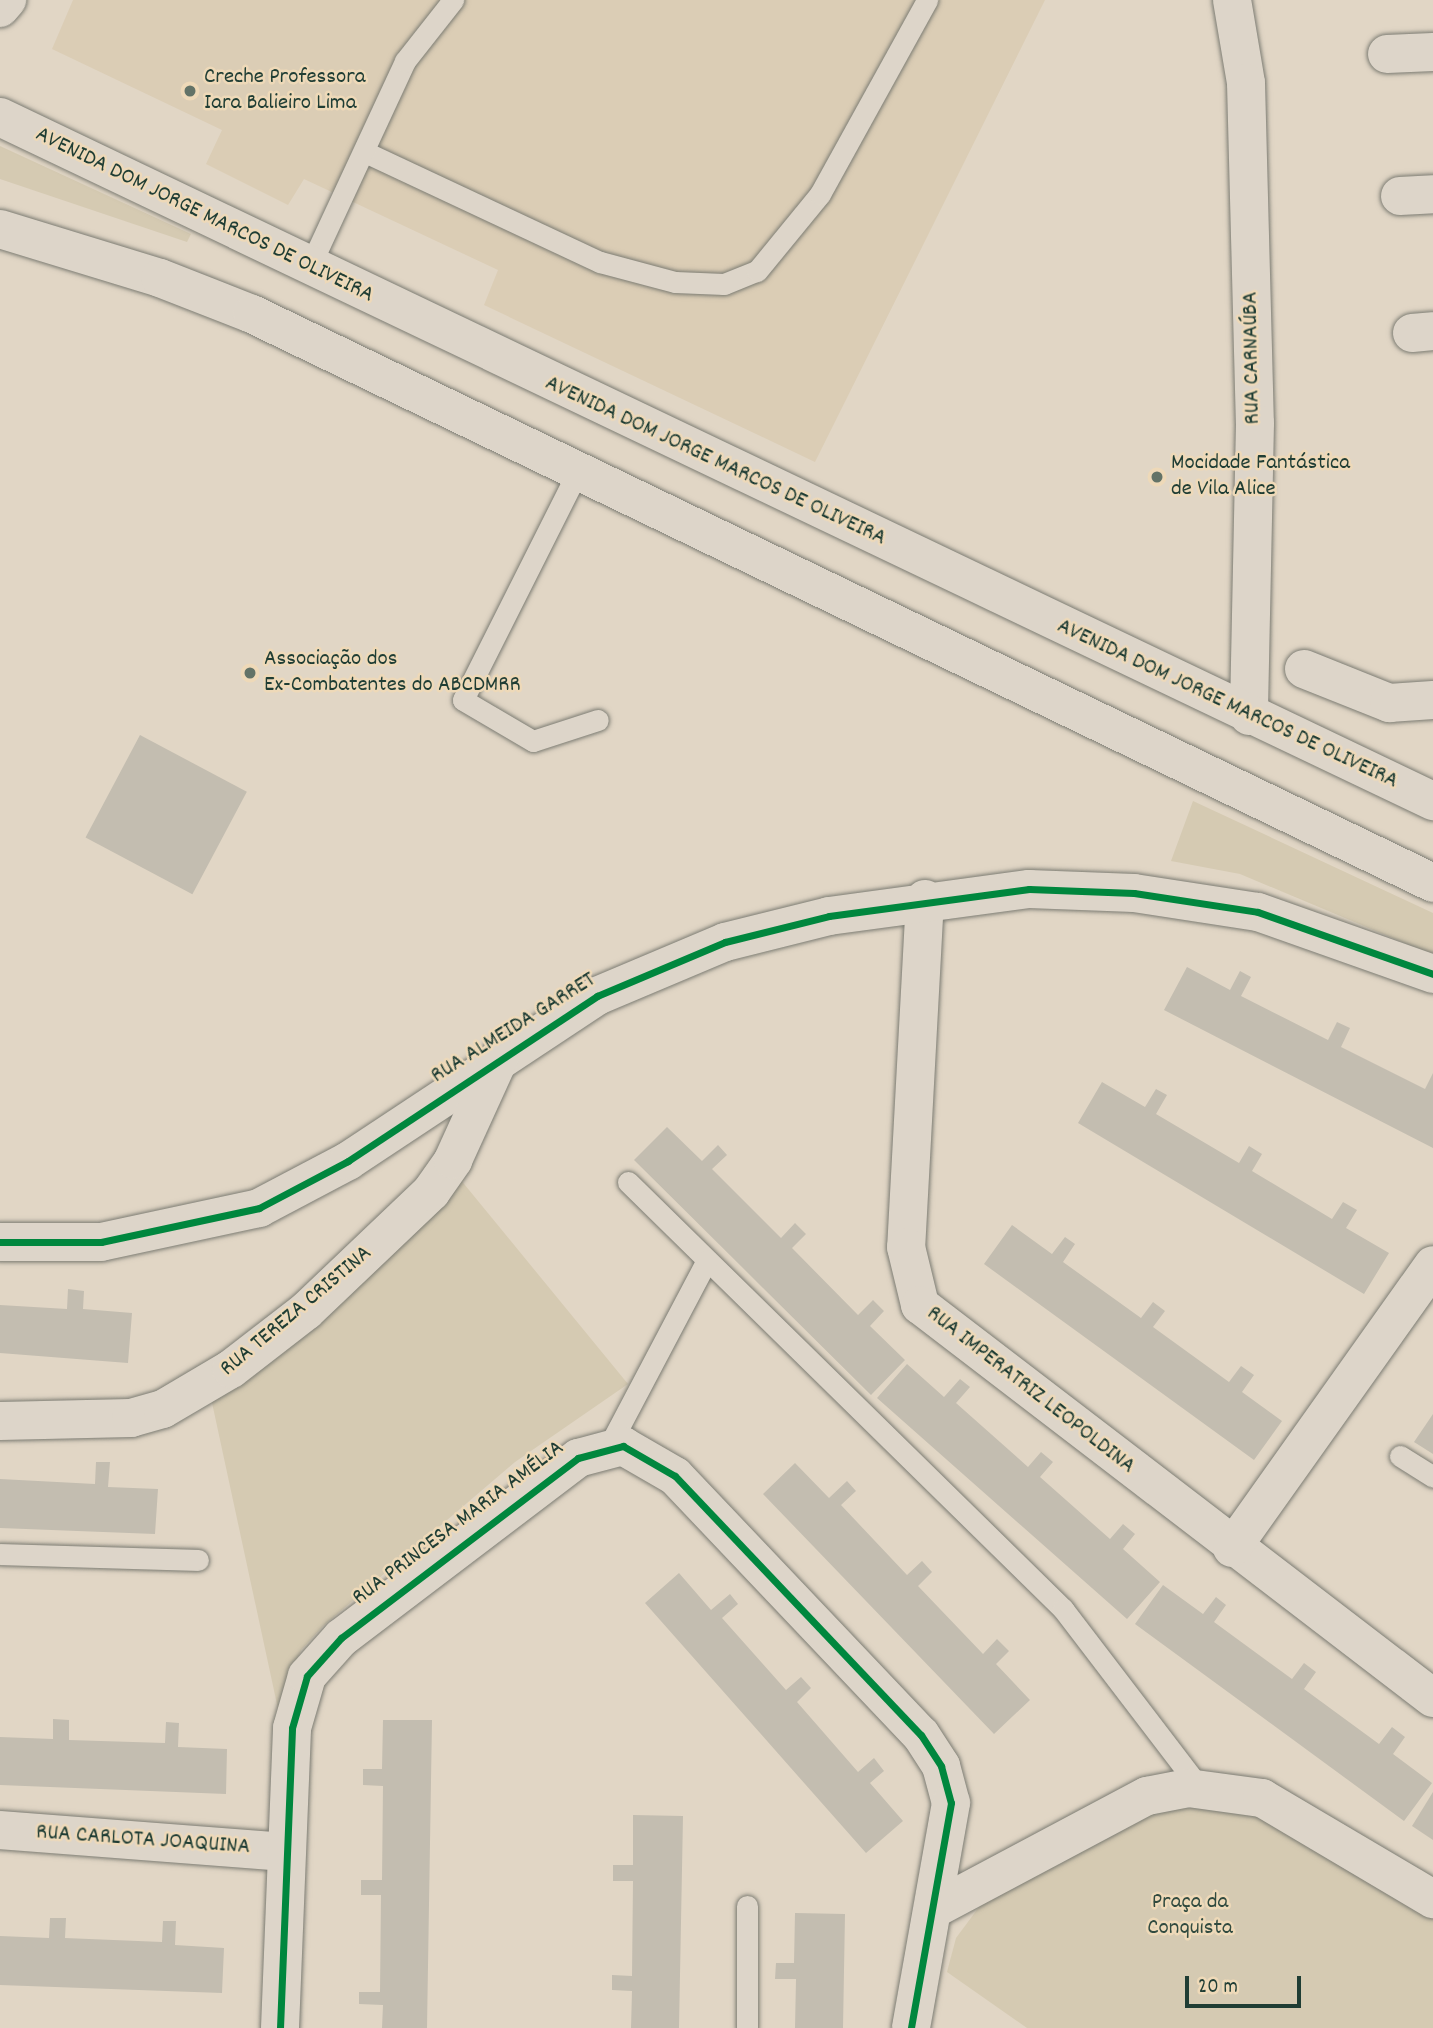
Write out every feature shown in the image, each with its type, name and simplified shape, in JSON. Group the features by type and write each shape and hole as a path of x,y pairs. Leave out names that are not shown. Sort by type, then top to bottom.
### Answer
{"street":[{"path":"0,8 6,0"},
{"name":"RUA CARNAÚBA","path":"1232,0 1246,83 1255,423 1249,716"},
{"path":"1387,54 1433,52"},
{"name":"AVENIDA DOM JORGE MARCOS DE OLIVEIRA","path":"0,117 309,268 1433,801"},
{"path":"0,229 160,278 251,314 1433,883"},
{"path":"1304,669 1389,703 1433,700"},
{"name":"RUA ALMEIDA GARRET","path":"0,1242 101,1242 259,1208 348,1161 500,1057 597,996 725,942 925,899 1083,889 1196,900 1315,929 1433,974"},
{"name":"RUA IMPERATRIZ LEOPOLDINA","path":"925,899 905,1247 911,1287 931,1318 1433,1698"},
{"name":"RUA TEREZA CRISTINA","path":"0,1421 131,1418 173,1404 231,1370 306,1311 431,1192 453,1160 500,1057"},
{"path":"1232,1548 1433,1265"},
{"path":"610,1446 637,1449 675,1476 922,1735 941,1766 951,1803 936,1908 911,2028"},
{"name":"RUA PRINCESA MARIA AMÉLIA","path":"280,2028 286,1852 295,1711 317,1661 578,1458 610,1446"},
{"path":"936,1908 1147,1796 1200,1788 1262,1798 1433,1899"},
{"name":"RUA CARLOTA JOAQUINA","path":"0,1830 286,1852"}],"lane":[{"path":"309,268 367,153 405,61 453,0"},
{"path":"367,153 600,261 674,282 724,284 757,271 820,194 927,0"},
{"path":"578,471 463,699 533,741 598,720"},
{"path":"628,1182 1063,1609 1200,1788"},
{"path":"610,1446 707,1260"},
{"path":"1400,1455 1433,1477"},
{"path":"0,1554 198,1560"},
{"path":"747,1906 747,2028"}],"shaded area":[{"path":"73,0 1045,0 815,462 484,305 498,270 304,179 288,205 206,164 222,130 52,49"}],"green space":[{"path":"0,146 191,234 187,242 0,179"},
{"path":"1193,801 1433,913 1433,955 1240,874 1171,861"},
{"path":"460,1179 628,1384 515,1462 323,1626 301,1650 278,1709 211,1398"},
{"name":"Praça da Conquista","path":"1194,1805 1256,1815 1433,1917 1433,2028 1027,2028 947,1972 956,1938 985,1899 1153,1807"}],"building":[{"path":"140,735 247,792 192,894 86,837"},
{"path":"1187,967 1230,990 1240,971 1251,977 1241,996 1328,1040 1337,1022 1350,1028 1341,1047 1425,1089 1433,1073 1433,1148 1164,1010"},
{"path":"1102,1082 1145,1107 1156,1089 1167,1095 1156,1114 1239,1163 1249,1146 1262,1154 1252,1171 1332,1219 1343,1202 1357,1210 1346,1228 1389,1253 1364,1294 1078,1123"},
{"path":"667,1127 702,1161 718,1145 727,1155 712,1169 781,1238 795,1223 806,1234 792,1248 858,1315 873,1300 884,1311 870,1326 905,1360 871,1395 634,1160"},
{"path":"1012,1225 1052,1254 1065,1237 1075,1244 1063,1262 1141,1318 1153,1302 1165,1311 1153,1327 1229,1382 1241,1366 1254,1375 1242,1392 1282,1421 1254,1460 984,1264"},
{"path":"68,1289 84,1291 83,1309 132,1313 128,1363 0,1353 0,1305 67,1309"},
{"path":"907,1364 944,1397 960,1379 970,1387 956,1403 1028,1467 1041,1452 1053,1462 1040,1477 1110,1539 1123,1524 1135,1534 1123,1549 1160,1582 1127,1619 877,1398"},
{"path":"1433,1414 1433,1454 1414,1442"},
{"path":"96,1462 110,1462 108,1487 158,1489 155,1534 0,1528 0,1479 95,1484"},
{"path":"795,1463 829,1498 847,1481 856,1491 841,1505 907,1575 922,1561 932,1572 918,1586 983,1654 997,1639 1009,1651 996,1664 1030,1700 994,1734 763,1494"},
{"path":"679,1573 711,1610 730,1594 738,1604 722,1618 786,1690 801,1677 811,1688 797,1702 858,1772 874,1758 884,1771 870,1783 903,1821 866,1853 645,1603"},
{"path":"1163,1585 1203,1614 1216,1597 1226,1605 1214,1622 1292,1679 1304,1663 1316,1672 1304,1689 1379,1744 1392,1727 1405,1737 1393,1754 1432,1783 1404,1821 1135,1624"},
{"path":"53,1719 69,1720 69,1740 165,1743 166,1722 179,1723 178,1747 227,1749 226,1794 0,1785 0,1737 53,1739"},
{"path":"383,1720 432,1720 427,2028 382,2028 383,2005 359,2004 359,1992 380,1992 381,1895 361,1895 361,1880 382,1880 383,1786 363,1785 363,1769 382,1769"},
{"path":"1433,1792 1433,1840 1412,1826"},
{"path":"633,1815 683,1816 679,2028 631,2028 632,1991 612,1990 612,1975 632,1976 633,1881 613,1881 613,1865 633,1865"},
{"path":"795,1913 845,1914 843,2028 795,2028 796,1979 775,1979 776,1963 794,1963"},
{"path":"50,1918 66,1918 65,1938 162,1942 163,1921 176,1921 175,1945 224,1948 222,1993 0,1985 0,1936 49,1938"}],"cycle path":[{"path":"0,1242 101,1242 259,1208 348,1161 597,996 725,942 829,916 1029,889 1134,893 1258,912 1433,974"},
{"path":"280,2028 292,1728 307,1676 341,1638 578,1458 623,1446 675,1476 921,1735 941,1766 951,1803 911,2028"}],"place":[{"name":"Creche Professora Iara Balieiro Lima","path":"190,91"},
{"name":"Mocidade Fantástica de Vila Alice","path":"1157,477"},
{"name":"Associação dos Ex-Combatentes do ABCDMRR","path":"250,673"}]}
